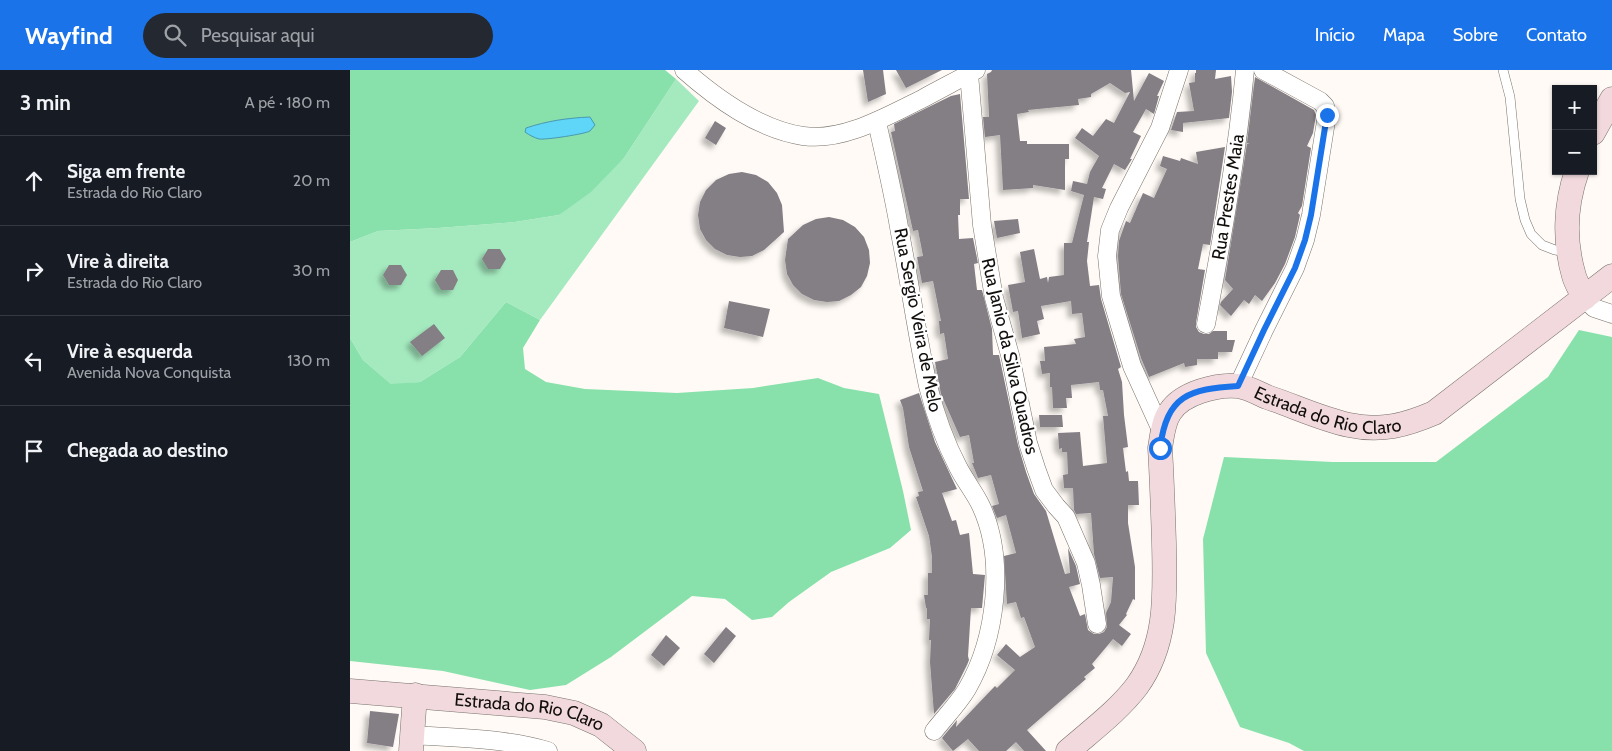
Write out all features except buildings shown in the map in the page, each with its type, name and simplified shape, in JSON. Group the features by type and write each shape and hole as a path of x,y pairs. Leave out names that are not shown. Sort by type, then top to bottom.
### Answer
{"main road":[{"path":"1595,130 1612,99"},
{"path":"1575,175 1568,204 1566,228 1574,277 1584,298"},
{"name":"Estrada do Rio Claro","path":"1068,751 1114,711 1136,686 1149,666 1157,644 1163,619 1165,591 1160,448 1162,432 1170,412 1182,400 1195,392 1211,388 1238,386 1350,425 1379,428 1410,423 1434,413 1612,276"},
{"name":"Estrada do Rio Claro","path":"350,691 545,707 574,713 601,725 634,751"},
{"path":"411,743 415,695"}],"street":[{"path":"684,70 702,86 740,112 779,130 804,136 829,136 877,122 973,72"},
{"path":"1162,432 1127,351 1111,296 1107,256 1110,230 1119,208 1160,128 1179,70"},
{"name":"Rua Prestes Maia","path":"1206,324 1233,172 1245,70"},
{"path":"1238,386 1295,268 1305,240 1311,215 1327,115 1325,106 1320,101 1281,75 1263,70"},
{"name":"Rua Janio da Silva Quadros","path":"973,72 982,225 994,298 1010,355 1028,443 1044,490 1066,516 1086,563 1097,624"},
{"name":"Rua Sergio Veira de Melo","path":"877,122 900,230 928,386 937,419 959,469 974,492 982,509 990,534 994,559 995,590 993,612 989,636 980,663 966,690 934,731"},
{"path":"1584,298 1594,308 1612,314"},
{"path":"411,743 486,740 530,746 548,751"}],"lane":[{"path":"1503,70 1510,97 1520,199 1525,220 1531,234 1542,245 1555,250 1569,252"}],"green space":[{"path":"350,70 665,70 676,79 624,158 591,192 559,215 515,222 378,231 350,242"},
{"path":"676,79 699,101 540,320 506,302 460,357 420,382 392,385 363,360 350,338 350,242 378,231 515,222 559,215 624,158"},
{"path":"506,302 540,320 523,348 525,369 546,382 585,389 677,393 753,388 818,378 844,388 879,394 911,530 890,548 831,572 789,602 772,617 752,620 725,599 692,596 611,657 566,685 530,690 443,671 350,661 350,338 363,360 391,384 420,382 460,357"},
{"path":"1579,330 1612,337 1612,751 1304,751 1289,743 1240,727 1206,653 1203,539 1224,457 1333,462 1436,462 1548,377"}],"water":[{"path":"590,117 595,125 590,131 581,134 539,139 525,132 526,128 542,123"}],"route":[{"path":"1160,448 1162,432 1170,412 1182,400 1195,392 1211,388 1238,386 1295,268 1305,240 1311,215 1327,115"}]}
